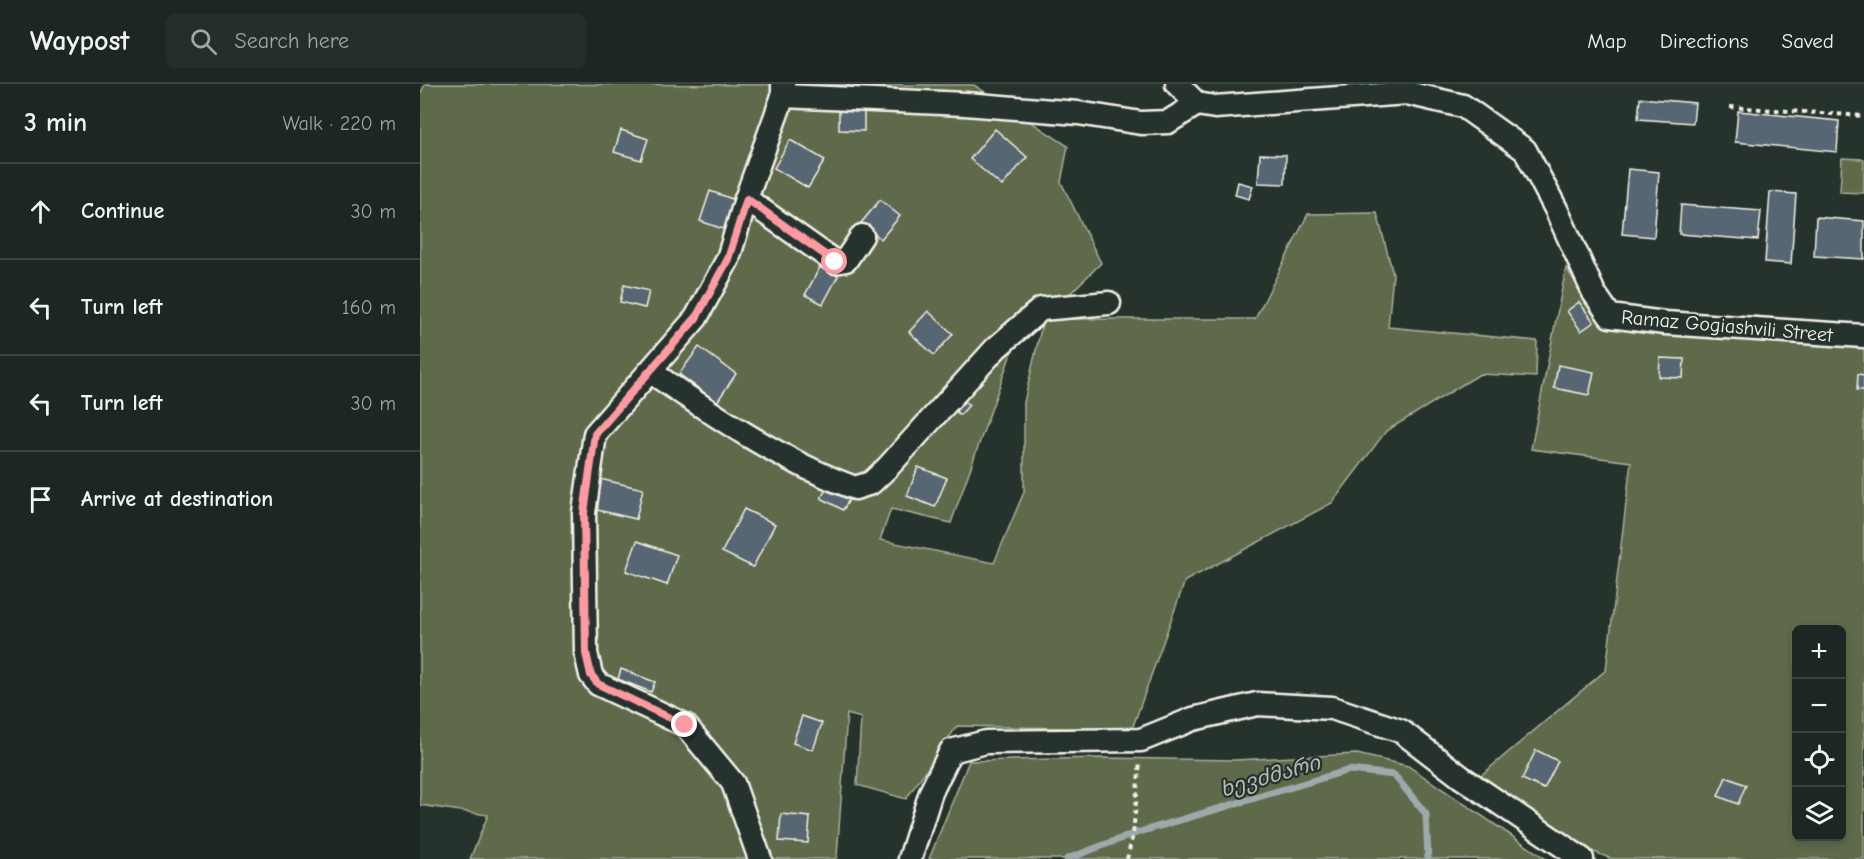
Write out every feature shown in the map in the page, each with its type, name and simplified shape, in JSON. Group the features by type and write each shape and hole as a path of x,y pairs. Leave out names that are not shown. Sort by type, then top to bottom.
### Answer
{"street":[{"path":"760,859 733,783 685,725 598,684 591,675 586,653 584,513 595,434 696,318 728,259 783,90 1078,113 1141,123 1168,122 1197,104 1178,84"},
{"name":"Ramaz Gogiashvili Street","path":"1197,104 1215,107 1407,93 1463,106 1525,150 1556,209 1594,293 1610,316 1665,323 1864,336"},
{"path":"747,199 835,262 846,260 862,236"},
{"path":"651,372 720,419 798,463 855,488 871,483 888,467 996,348 1041,309 1109,303"},
{"path":"910,859 931,792 951,751 986,742 1141,740 1193,719 1257,704 1332,708 1401,731 1461,777 1582,859"}],"path":[{"path":"1730,107 1864,116"},
{"path":"1127,859 1133,834 1141,740"}],"green space":[{"path":"425,84 974,85 1068,146 1061,182 1101,263 1044,319 1255,319 1308,214 1377,213 1393,274 1388,327 1537,341 1536,377 1480,374 1386,431 1332,503 1185,581 1132,729 957,726 906,799 857,785 861,718 847,714 837,857 834,859 470,859 488,815 420,805 420,95","holes":["1043,320 1024,402 1024,492 994,563 880,540 891,509 951,523 1013,348"]},
{"path":"1842,158 1864,159 1864,193 1840,192"},
{"path":"1566,268 1606,326 1864,346 1864,859 1612,859 1571,843 1479,777 1606,670 1631,462 1531,449"},
{"path":"1357,754 1408,766 1546,859 929,859 969,761 1103,758 1235,760"}],"building":[{"path":"1640,98 1695,103 1693,123 1638,119"},
{"path":"839,104 864,104 864,131 839,130"},
{"path":"1738,111 1839,121 1837,152 1735,142"},
{"path":"995,129 1027,157 1002,186 970,159"},
{"path":"621,130 648,139 641,160 614,152"},
{"path":"790,140 825,160 808,188 774,168"},
{"path":"1260,154 1286,155 1285,184 1258,183"},
{"path":"1628,169 1659,172 1654,237 1622,234"},
{"path":"1238,182 1253,186 1249,199 1235,195"},
{"path":"710,191 735,200 726,230 700,221"},
{"path":"1770,192 1796,194 1791,264 1765,262"},
{"path":"880,200 900,216 881,239 861,223"},
{"path":"1681,205 1761,211 1758,240 1679,234"},
{"path":"1816,217 1864,221 1864,259 1814,256"},
{"path":"820,267 838,276 823,304 805,295"},
{"path":"624,285 649,291 645,308 620,302"},
{"path":"1579,302 1594,322 1581,331 1567,311"},
{"path":"928,311 953,334 934,355 909,332"},
{"path":"699,347 736,374 717,402 679,374"},
{"path":"1660,358 1684,359 1683,378 1659,377"},
{"path":"1558,365 1594,372 1589,395 1554,388"},
{"path":"1858,374 1864,375 1864,390 1857,390"},
{"path":"957,395 969,405 960,415 949,405"},
{"path":"918,467 947,478 935,507 907,496"},
{"path":"600,479 643,489 636,519 593,509"},
{"path":"827,488 849,500 843,510 821,498"},
{"path":"744,509 775,524 753,567 722,552"},
{"path":"637,541 677,555 667,585 626,571"},
{"path":"621,669 655,682 651,692 618,679"},
{"path":"802,716 822,723 813,750 793,743"},
{"path":"1536,750 1558,761 1544,789 1522,779"},
{"path":"1726,777 1746,785 1738,804 1718,796"},
{"path":"781,814 810,817 808,843 779,841"}],"waterway":[{"name":"ხევძმარი","path":"1067,859 1133,834 1349,770 1394,775 1426,814 1428,859"}],"route":[{"path":"685,725 598,684 591,675 586,653 584,513 595,434 696,318 728,259 747,199 835,262"}]}
